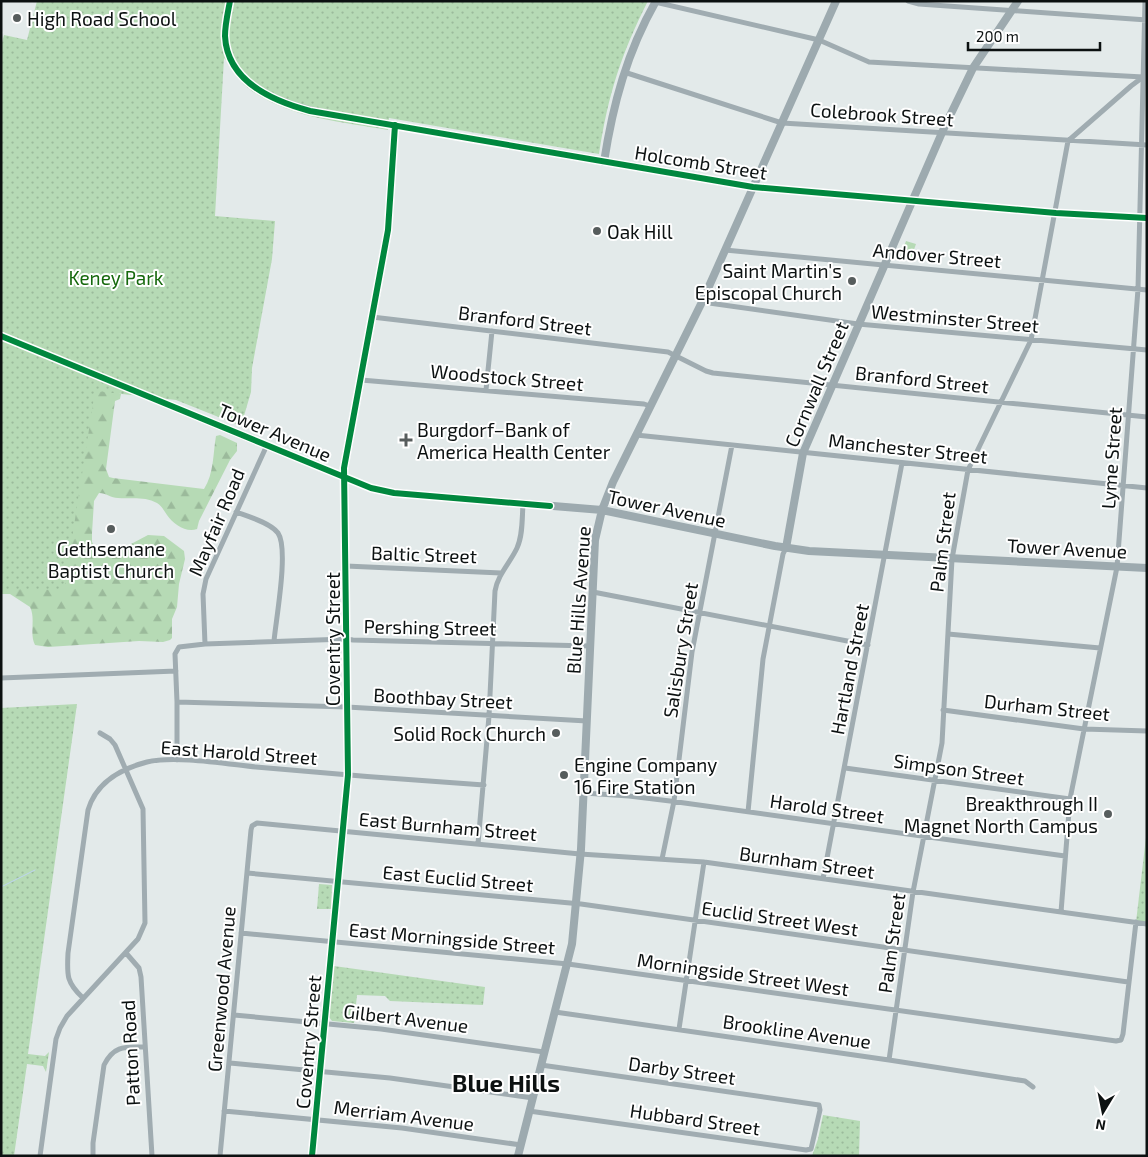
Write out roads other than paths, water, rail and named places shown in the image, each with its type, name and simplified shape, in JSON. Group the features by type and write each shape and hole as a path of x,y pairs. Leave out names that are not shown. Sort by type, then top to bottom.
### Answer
{"street":[{"name":"Holcomb Street","path":"230,1 225,36 229,57 241,76 259,90 278,100 303,109 753,187 1056,213 1147,218"},
{"name":"Blue Hills Avenue","path":"518,1156 572,944 584,793 595,540 602,510 612,482 702,302 836,1"},
{"path":"908,1 919,4 1146,20"},
{"name":"Cornwall Street","path":"748,812 763,659 803,453 942,133 973,68 1018,1"},
{"name":"Lyme Street","path":"1062,912 1070,799 1118,567 1138,289 1144,145 1145,1"},
{"path":"604,162 612,115 623,72 637,37 656,2 819,40 869,62 1145,77"},
{"name":"Colebrook Street","path":"623,72 782,123 1144,145"},
{"path":"1068,141 1131,86 1145,77"},
{"name":"Coventry Street","path":"312,1156 348,775 345,463 389,225 395,126"},
{"name":"Palm Street","path":"889,1060 913,892 942,743 952,559 968,470 1031,340 1068,141"},
{"name":"Andover Street","path":"725,250 1147,290"},
{"name":"Westminster Street","path":"702,302 858,324 1147,350"},
{"name":"Branford Street","path":"372,317 668,352 706,371 714,373 1147,417"},
{"path":"486,390 492,331"},
{"name":"Tower Avenue","path":"1,336 371,488 394,493 602,510 786,548 829,553 1147,568"},
{"name":"Woodstock Street","path":"361,380 650,406"},
{"name":"Manchester Street","path":"636,435 1147,488"},
{"name":"Mayfair Road","path":"205,644 204,586 208,572 267,445"},
{"name":"Salisbury Street","path":"662,859 674,802 692,652 732,446"},
{"name":"Hartland Street","path":"823,879 902,463"},
{"path":"478,844 489,716 495,591 501,572 515,551 519,541 523,504"},
{"path":"236,512 270,526 281,539 283,555 274,641"},
{"name":"Baltic Street","path":"346,566 501,572"},
{"path":"593,592 868,645"},
{"path":"948,634 1100,648"},
{"name":"Pershing Street","path":"176,671 175,654 178,647 205,644 346,638 353,640 590,646"},
{"path":"1,678 176,671 177,760"},
{"name":"Boothbay Street","path":"177,702 347,708 587,721"},
{"name":"Durham Street","path":"944,710 1084,729 1147,731"},
{"path":"40,1156 56,1040 60,1028 66,1016 138,939 142,931 146,912 143,809 115,745 110,739 100,733"},
{"name":"East Harold Street","path":"82,998 69,984 67,968 87,817 97,790 112,776 147,762 177,760 484,786"},
{"name":"Simpson Street","path":"845,768 1070,799"},
{"name":"Harold Street","path":"584,793 629,796 1065,856"},
{"name":"East Burnham Street","path":"253,825 261,823 580,854"},
{"name":"Greenwood Avenue","path":"220,1156 253,825"},
{"name":"Burnham Street","path":"580,854 704,862 1147,924"},
{"path":"679,1029 704,862"},
{"name":"East Euclid Street","path":"247,873 576,904"},
{"name":"Euclid Street West","path":"576,904 1128,982"},
{"path":"1128,982 1136,922"},
{"name":"East Morningside Street","path":"241,933 568,964"},
{"name":"Patton Road","path":"126,953 140,968 154,1156"},
{"name":"Morningside Street West","path":"568,964 1114,1041 1121,1040 1123,1034 1128,982"},
{"name":"Brookline Avenue","path":"555,1012 1025,1081 1033,1086"},
{"name":"Gilbert Avenue","path":"234,1015 409,1032 544,1052"},
{"path":"93,1156 93,1143 104,1065 109,1055 116,1050 126,1047 145,1047"},
{"path":"230,1063 399,1079 533,1098"},
{"name":"Darby Street","path":"541,1065 819,1105"},
{"name":"Hubbard Street","path":"530,1111 806,1150 811,1149 820,1110 819,1105"},
{"name":"Merriam Avenue","path":"224,1112 402,1128 521,1145"},
{"path":"146,1156 154,1156"}],"waterway":[{"path":"1,887 35,870"}],"place":[{"name":"High Road School","path":"17,18"},
{"name":"Oak Hill","path":"597,231"},
{"name":"Saint Martin's Episcopal Church","path":"852,281"},
{"name":"Burgdorf–Bank of America Health Center","path":"406,440"},
{"name":"Gethsemane Baptist Church","path":"111,529"},
{"name":"Solid Rock Church","path":"556,733"},
{"name":"Engine Company 16 Fire Station","path":"564,775"},
{"name":"Breakthrough II Magnet North Campus","path":"1108,814"}],"district":[{"name":"Blue Hills","path":"506,1082"}],"park label":[{"name":"Keney Park","path":"116,277"}]}
